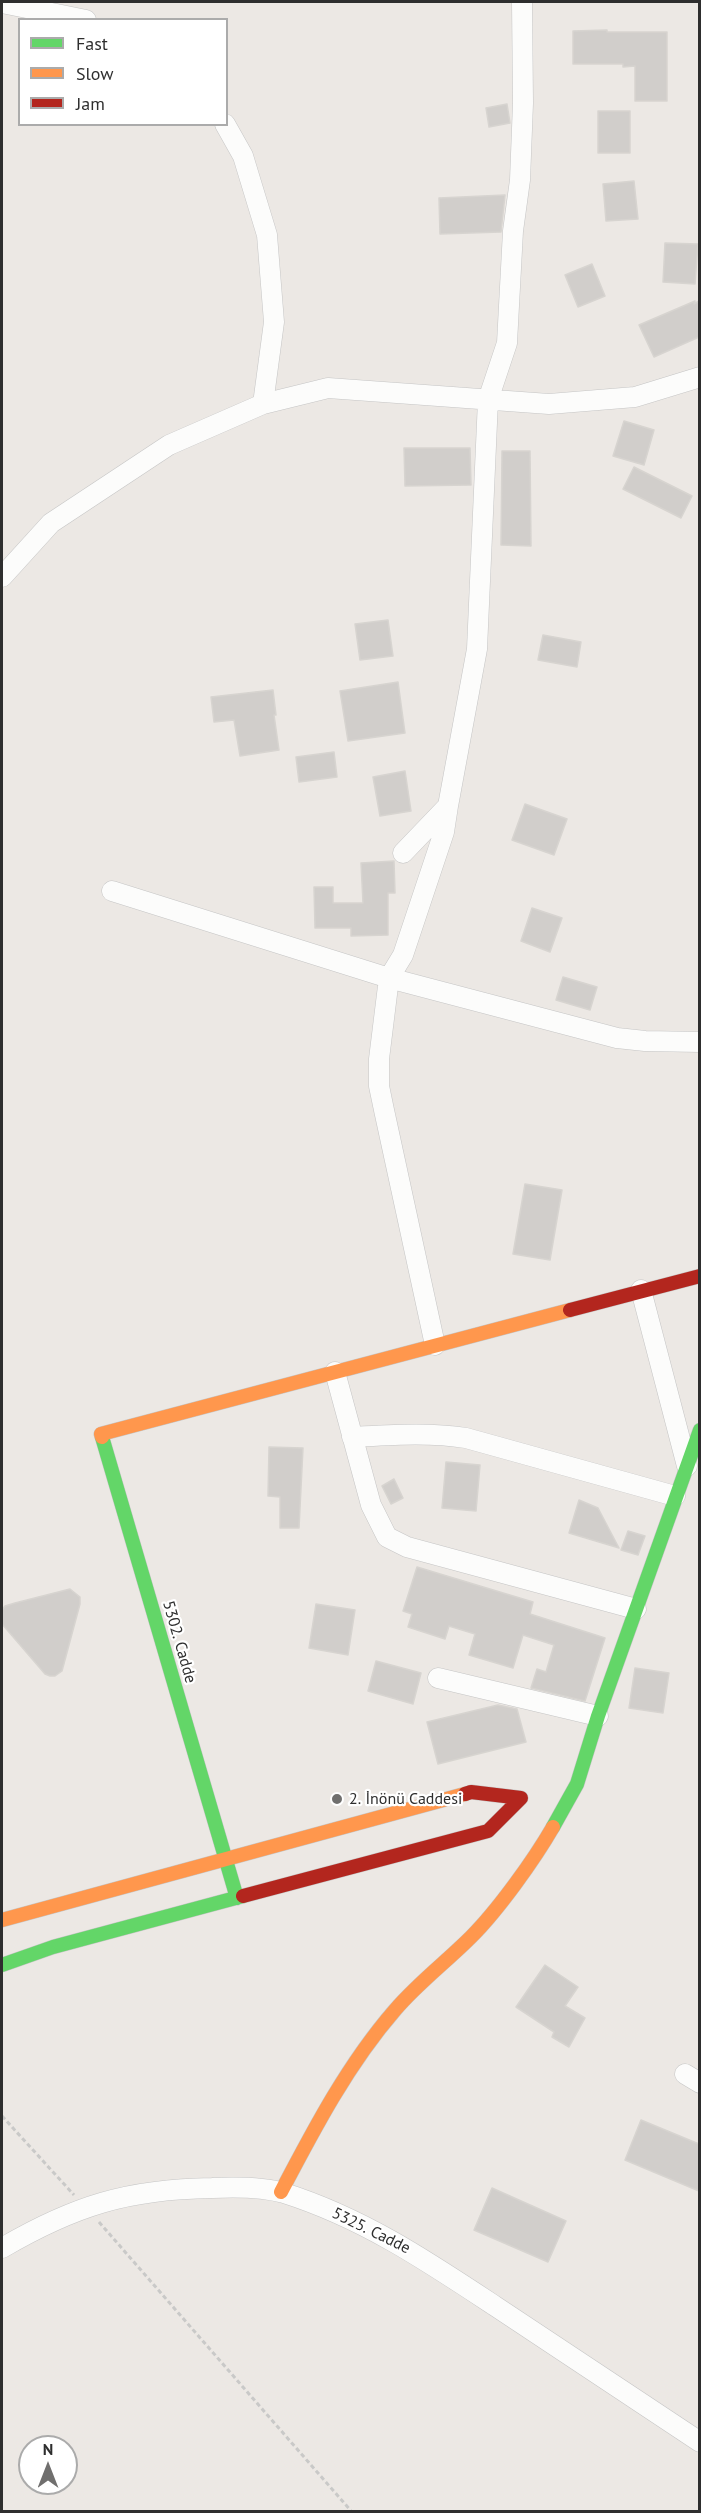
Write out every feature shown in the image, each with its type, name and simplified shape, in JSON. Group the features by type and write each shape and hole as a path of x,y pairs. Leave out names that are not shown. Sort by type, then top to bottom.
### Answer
{"street":[{"path":"435,1345 379,1086 381,1028 389,978 402,955 444,832 477,650 488,400 507,343 513,231 520,180 523,103 522,2"},
{"path":"2,3 76,18"},
{"path":"226,126 243,156 267,235 274,322 263,404"},
{"path":"2,577 51,523 169,445 263,404 327,388 549,404 635,397 699,377"},
{"path":"403,853 448,806"},
{"path":"112,891 389,978 617,1038 699,1042"},
{"path":"636,1609 396,1543 387,1537 371,1506 335,1372 699,1276"},
{"path":"641,1290 687,1466"},
{"name":"5302. Cadde","path":"237,1898 101,1434 335,1372"},
{"path":"281,2192 316,2124 380,2030 418,1985 472,1936 498,1906 549,1834 577,1784 597,1716 699,1430"},
{"path":"352,1437 443,1434 466,1438 675,1496"},
{"path":"438,1678 597,1716"},
{"path":"2,1920 471,1792 521,1798 488,1831 53,1947 2,1965"},
{"name":"5325. Cadde","path":"2,2248 39,2227 85,2206 129,2194 174,2188 228,2187 281,2192 348,2217 409,2249 699,2442"}],"path":[{"path":"2,2116 85,2206 352,2511"}],"building":[{"path":"607,30 607,32 667,32 667,101 635,101 635,66 573,64 573,31"},
{"path":"507,104 510,123 489,127 486,108"},
{"path":"598,111 630,111 630,153 598,153"},
{"path":"634,181 638,219 606,221 603,184"},
{"path":"505,195 501,232 440,234 439,198"},
{"path":"665,243 698,244 695,284 663,282"},
{"path":"592,264 605,296 578,307 565,275"},
{"path":"695,301 694,304 699,301 699,337 654,357 639,325"},
{"path":"624,421 654,430 644,465 613,456"},
{"path":"404,448 470,448 471,485 405,486"},
{"path":"502,451 530,451 531,546 501,545"},
{"path":"634,467 692,496 681,518 623,489"},
{"path":"388,620 393,656 360,660 355,624"},
{"path":"543,635 581,642 577,667 538,660"},
{"path":"398,682 405,733 348,741 340,691"},
{"path":"273,690 279,750 240,756 234,720 214,722 211,697"},
{"path":"334,752 337,777 299,782 296,757"},
{"path":"405,771 411,811 380,816 373,777"},
{"path":"525,804 567,819 554,855 512,840"},
{"path":"394,861 395,893 388,893 388,935 351,936 351,928 315,928 314,887 333,887 333,903 363,903 361,863"},
{"path":"532,908 562,918 550,952 521,941"},
{"path":"563,977 597,987 590,1010 556,1000"},
{"path":"525,1184 562,1190 550,1260 513,1254"},
{"path":"269,1447 303,1448 299,1528 280,1528 280,1497 268,1496"},
{"path":"446,1462 480,1465 476,1511 442,1508"},
{"path":"394,1479 403,1498 391,1504 382,1486"},
{"path":"579,1500 598,1508 619,1548 569,1533"},
{"path":"628,1531 645,1536 638,1555 621,1550"},
{"path":"417,1567 533,1602 530,1614 605,1638 585,1701 531,1688 537,1669 546,1672 554,1645 523,1635 513,1668 469,1655 475,1634 449,1626 445,1639 408,1627 412,1614 403,1611"},
{"path":"70,1589 80,1597 80,1604 62,1671 55,1676 50,1676 45,1674 2,1624 2,1610 5,1606"},
{"path":"316,1604 355,1610 348,1655 309,1648"},
{"path":"376,1661 421,1673 413,1704 368,1691"},
{"path":"635,1668 669,1673 663,1713 629,1708"},
{"path":"498,1705 517,1709 526,1742 438,1764 427,1722"},
{"path":"545,1965 578,1987 565,2006 585,2018 569,2047 552,2037 554,2032 516,2007"},
{"path":"641,2120 699,2144 699,2191 625,2160"},
{"path":"492,2188 566,2221 548,2262 474,2230"}],"traffic: fast":[{"path":"553,1827 577,1784 598,1716 700,1430"},
{"path":"102,1437 237,1898"},
{"path":"2,1965 53,1947 243,1896"}],"traffic: slow":[{"path":"102,1437 101,1434 570,1310"},
{"path":"2,1920 465,1794"},
{"path":"281,2192 333,2098 362,2052 404,2000 493,1913 526,1869 553,1827"}],"traffic: jam":[{"path":"570,1310 700,1276"},
{"path":"243,1896 488,1831 521,1798 471,1792 465,1794"}],"place":[{"name":"2. İnönü Caddesi","path":"337,1799"}]}
